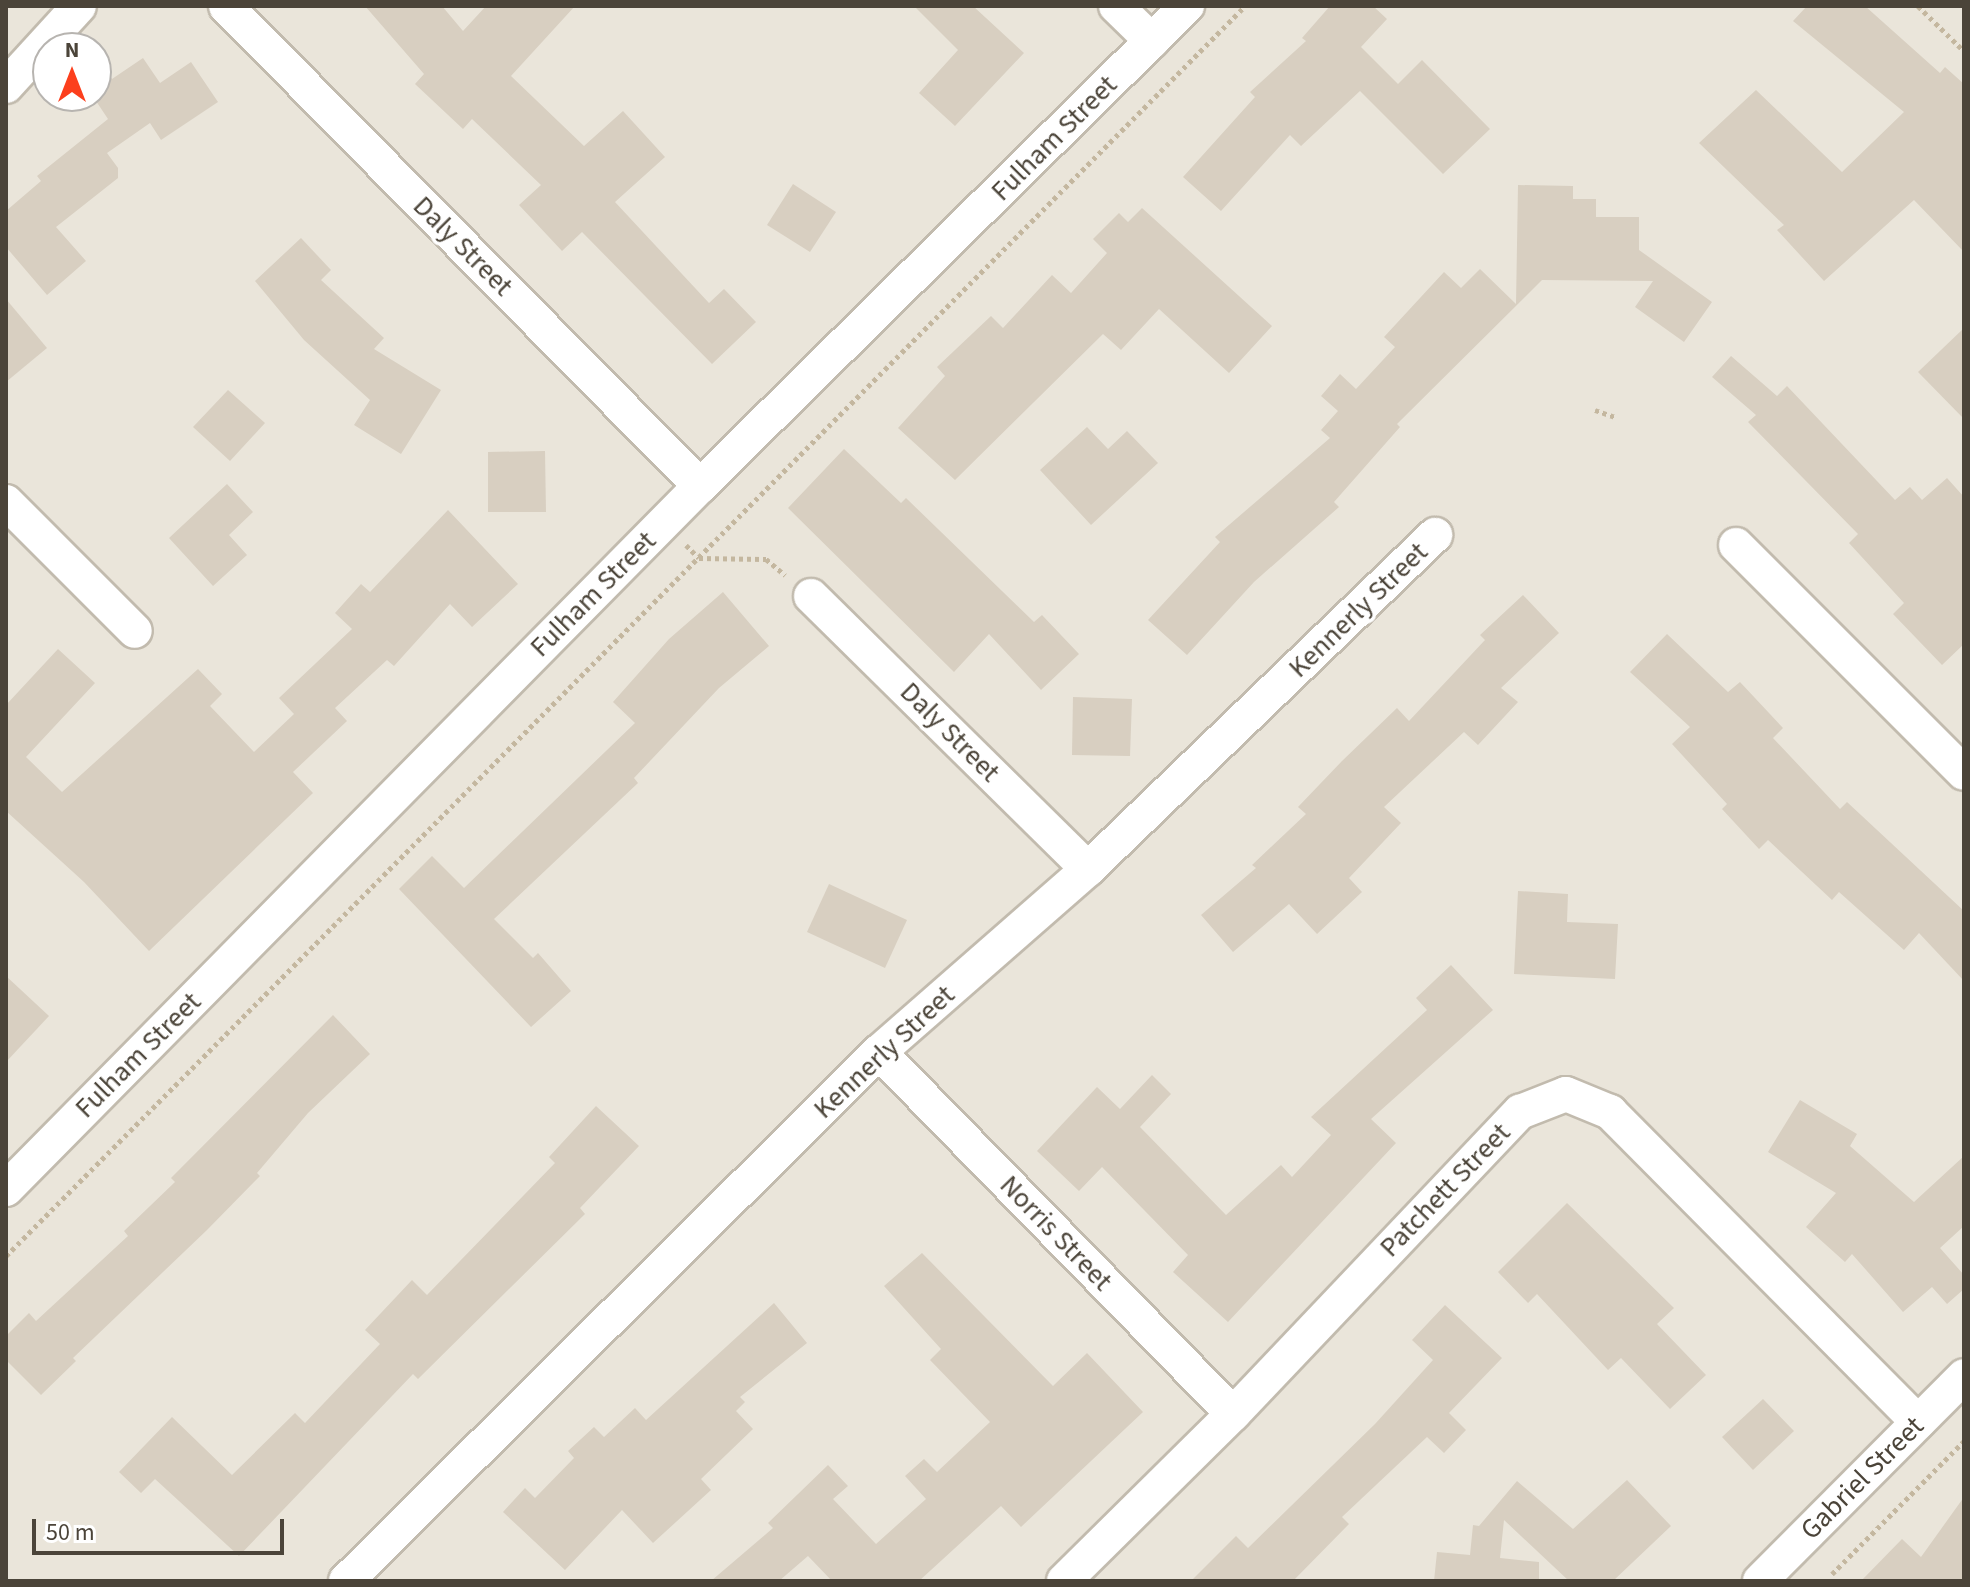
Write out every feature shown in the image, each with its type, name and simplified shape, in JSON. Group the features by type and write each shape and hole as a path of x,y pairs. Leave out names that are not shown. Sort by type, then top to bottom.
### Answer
{"street":[{"path":"6,86 79,6"},
{"name":"Daly Street","path":"226,6 700,486"},
{"path":"1116,6 1152,41"},
{"name":"Fulham Street","path":"6,1189 700,486 1187,6"},
{"path":"6,502 135,631"},
{"name":"Kennerly Street","path":"346,1581 879,1052 1088,869 1435,535"},
{"path":"1736,545 1964,773"},
{"name":"Daly Street","path":"811,596 1088,869"},
{"name":"Norris Street","path":"879,1052 1233,1414"},
{"name":"Patchett Street","path":"1064,1581 1233,1414 1520,1112 1566,1094 1610,1112 1918,1422"},
{"name":"Gabriel Street","path":"1774,1576 1964,1376"}],"path":[{"path":"6,1256 1245,6"},
{"path":"1918,6 1964,51"},
{"path":"1595,410 1615,417"},
{"path":"700,486 683,542 699,558 766,559 811,596"},
{"path":"1832,1574 1964,1441"}],"shaded area":[{"path":"6,6 1964,6 1964,1581 6,1581"}],"building":[{"path":"365,6 442,6 463,31 486,6 575,6 511,76 584,146 623,111 665,157 615,202 709,303 724,289 756,322 712,364 582,232 562,251 519,205 541,185 472,119 463,129 415,84 424,74"},
{"path":"914,6 973,6 1024,53 955,126 919,93 958,50"},
{"path":"1330,6 1373,6 1387,19 1361,47 1398,84 1422,60 1490,129 1443,174 1360,91 1301,146 1290,135 1221,211 1183,177 1255,97 1250,92 1306,41 1302,38"},
{"path":"1807,6 1865,6 1940,73 1945,67 1964,84 1964,252 1914,200 1824,281 1777,230 1784,225 1699,143 1756,90 1842,172 1904,112 1793,21"},
{"path":"143,58 160,83 191,62 218,102 161,140 150,123 107,153 118,168 118,178 56,227 86,261 47,295 6,247 6,211 41,181 37,176 108,119 103,112 112,112 112,79"},
{"path":"793,184 836,212 810,252 767,225"},
{"path":"1518,185 1573,186 1573,199 1596,199 1596,217 1639,217 1639,250 1712,302 1684,342 1635,307 1653,281 1542,280 1397,424 1400,427 1334,502 1339,507 1254,582 1187,655 1148,620 1220,542 1215,537 1330,438 1321,430 1338,411 1321,396 1340,374 1356,389 1395,347 1384,337 1444,272 1461,288 1480,269 1516,304"},
{"path":"1142,208 1272,326 1229,373 1159,309 1121,350 1103,334 955,480 898,428 945,376 937,367 991,316 1003,328 1052,275 1071,293 1107,253 1093,239 1119,213 1128,222"},
{"path":"301,238 331,270 321,280 384,338 374,349 441,390 401,454 354,425 370,400 304,340 255,281"},
{"path":"6,299 47,348 6,382"},
{"path":"1964,328 1964,419 1918,372"},
{"path":"1731,356 1777,396 1787,386 1895,500 1910,487 1922,500 1947,478 1964,497 1964,644 1942,665 1893,614 1904,603 1849,543 1858,534 1748,422 1756,415 1712,377"},
{"path":"228,390 265,423 230,461 193,427"},
{"path":"1087,427 1108,449 1127,431 1158,463 1091,525 1040,470"},
{"path":"844,449 901,503 906,498 1034,622 1042,615 1079,654 1041,690 989,634 954,672 788,508"},
{"path":"545,451 546,512 488,512 488,452"},
{"path":"227,484 253,512 229,535 247,555 213,586 169,538"},
{"path":"448,510 518,584 472,627 450,604 394,666 387,660 335,708 347,721 293,772 313,793 149,951 84,882 6,811 6,705 58,649 95,683 26,757 62,792 198,669 222,694 210,706 254,752 294,714 279,698 352,629 335,613 361,584 370,592"},
{"path":"723,592 769,646 719,688 634,778 638,783 494,919 533,958 538,953 571,991 531,1027 399,889 432,856 464,888 635,723 613,702 669,639"},
{"path":"1523,595 1559,633 1501,688 1518,702 1478,745 1464,732 1384,807 1401,823 1349,878 1362,892 1317,934 1289,904 1233,952 1201,915 1256,868 1252,865 1306,814 1298,807 1342,761 1397,708 1409,721 1485,640 1480,635"},
{"path":"1667,634 1728,692 1740,682 1783,728 1773,738 1840,809 1847,802 1964,911 1964,981 1919,933 1904,950 1839,892 1832,900 1768,840 1759,849 1722,809 1727,804 1672,744 1690,727 1630,672"},
{"path":"1073,697 1132,699 1130,756 1072,755"},
{"path":"829,884 907,920 885,968 807,932"},
{"path":"1518,891 1568,894 1567,922 1618,924 1615,979 1514,974"},
{"path":"1451,965 1493,1010 1371,1119 1396,1143 1228,1322 1173,1272 1188,1255 1102,1167 1079,1191 1037,1151 1097,1087 1120,1109 1152,1075 1171,1094 1140,1127 1226,1215 1281,1165 1292,1177 1331,1135 1311,1117 1427,1010 1416,998"},
{"path":"6,976 49,1016 6,1062"},
{"path":"333,1015 370,1054 308,1113 257,1173 260,1176 73,1358 76,1361 41,1395 6,1360 6,1336 29,1313 36,1321 128,1236 124,1231 175,1182 171,1178"},
{"path":"1800,1100 1857,1134 1850,1146 1914,1202 1964,1156 1964,1226 1940,1248 1964,1275 1964,1289 1947,1304 1932,1287 1903,1312 1852,1254 1845,1262 1806,1227 1836,1193 1768,1152"},
{"path":"596,1106 639,1146 580,1208 585,1214 418,1379 413,1374 239,1556 155,1479 141,1493 119,1472 172,1417 232,1475 295,1413 305,1423 380,1344 365,1330 412,1280 427,1295 555,1163 549,1157"},
{"path":"1567,1203 1674,1308 1657,1324 1706,1375 1670,1409 1621,1358 1608,1370 1537,1294 1528,1303 1498,1272"},
{"path":"922,1253 1053,1386 1087,1353 1143,1412 1021,1527 1001,1506 919,1581 832,1581 808,1556 779,1581 711,1581 773,1528 768,1523 828,1465 848,1486 833,1499 876,1544 926,1499 905,1476 924,1459 937,1472 990,1422 930,1360 941,1349 884,1286"},
{"path":"774,1303 807,1343 740,1397 745,1402 736,1411 753,1429 701,1479 711,1490 653,1543 622,1510 565,1570 503,1512 525,1488 535,1498 574,1458 568,1451 594,1427 604,1437 635,1408 646,1420"},
{"path":"1445,1305 1502,1358 1449,1413 1466,1430 1444,1453 1427,1437 1342,1517 1349,1524 1293,1581 1191,1581 1236,1536 1248,1548 1375,1424 1433,1360 1412,1340"},
{"path":"1763,1399 1794,1431 1753,1470 1722,1437"},
{"path":"1627,1480 1671,1526 1613,1581 1569,1581 1504,1520 1500,1558 1539,1562 1539,1581 1434,1581 1437,1552 1470,1555 1473,1525 1479,1526 1517,1481 1573,1529"},
{"path":"1964,1497 1964,1581 1861,1581 1902,1539 1921,1557"}]}
